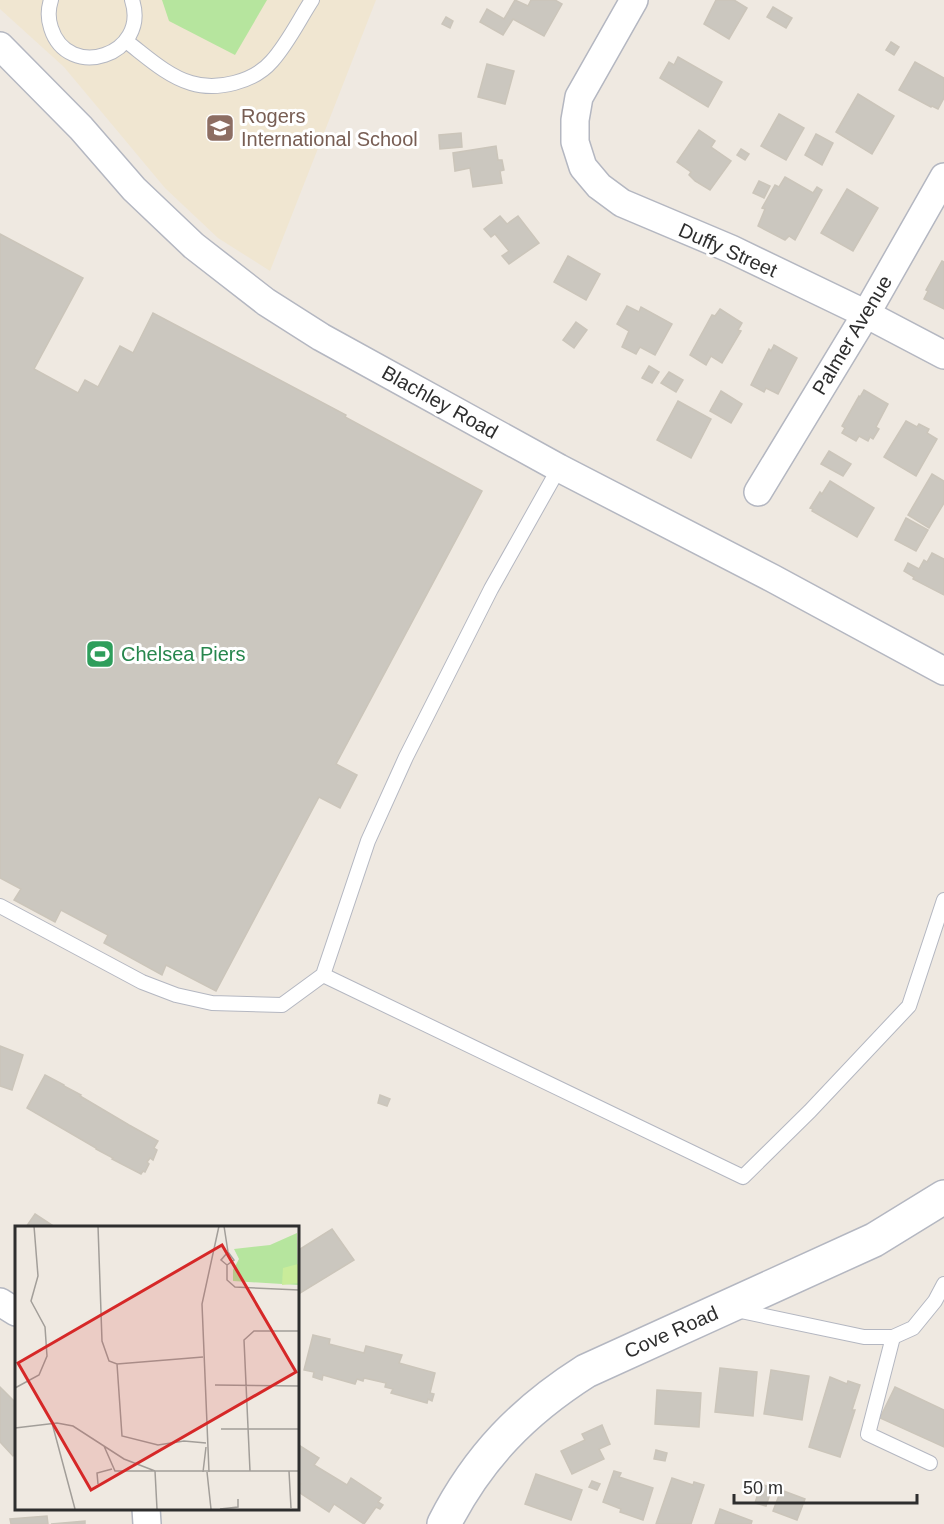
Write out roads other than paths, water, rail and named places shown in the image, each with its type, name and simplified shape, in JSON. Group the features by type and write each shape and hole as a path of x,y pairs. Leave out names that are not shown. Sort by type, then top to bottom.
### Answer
{"main road":[{"name":"Cove Road","path":"444,1524 458,1497 499,1441 526,1414 586,1371 874,1240 944,1197"}],"street":[{"name":"Duffy Street","path":"634,0 579,97 575,120 575,142 583,167 599,186 622,203 731,249 866,314 944,355"},
{"name":"Blachley Road","path":"0,46 81,128 151,206 194,246 266,302 321,337 559,468 772,578 944,671"},
{"name":"Palmer Avenue","path":"758,492 866,314 944,177"},
{"path":"0,1302 15,1311"},
{"path":"146,1509 147,1524"}],"lane":[{"path":"51,0 48,20 54,36 65,49 80,56 97,58 113,52 126,41 134,26 135,9 132,0"},
{"path":"126,41 164,70 192,84 228,85 248,79 270,63 312,0"},
{"path":"0,906 142,982 185,997 212,1003 282,1005 323,975 368,841 406,757 491,589 559,468"},
{"path":"323,975 743,1177 810,1112 909,1006 944,900"},
{"path":"725,1308 864,1337 893,1337 913,1328 944,1284"},
{"path":"893,1337 868,1434 930,1463"}],"place":[{"name":"Rogers International School","path":"220,128"},
{"name":"Chelsea Piers","path":"100,654"}]}
